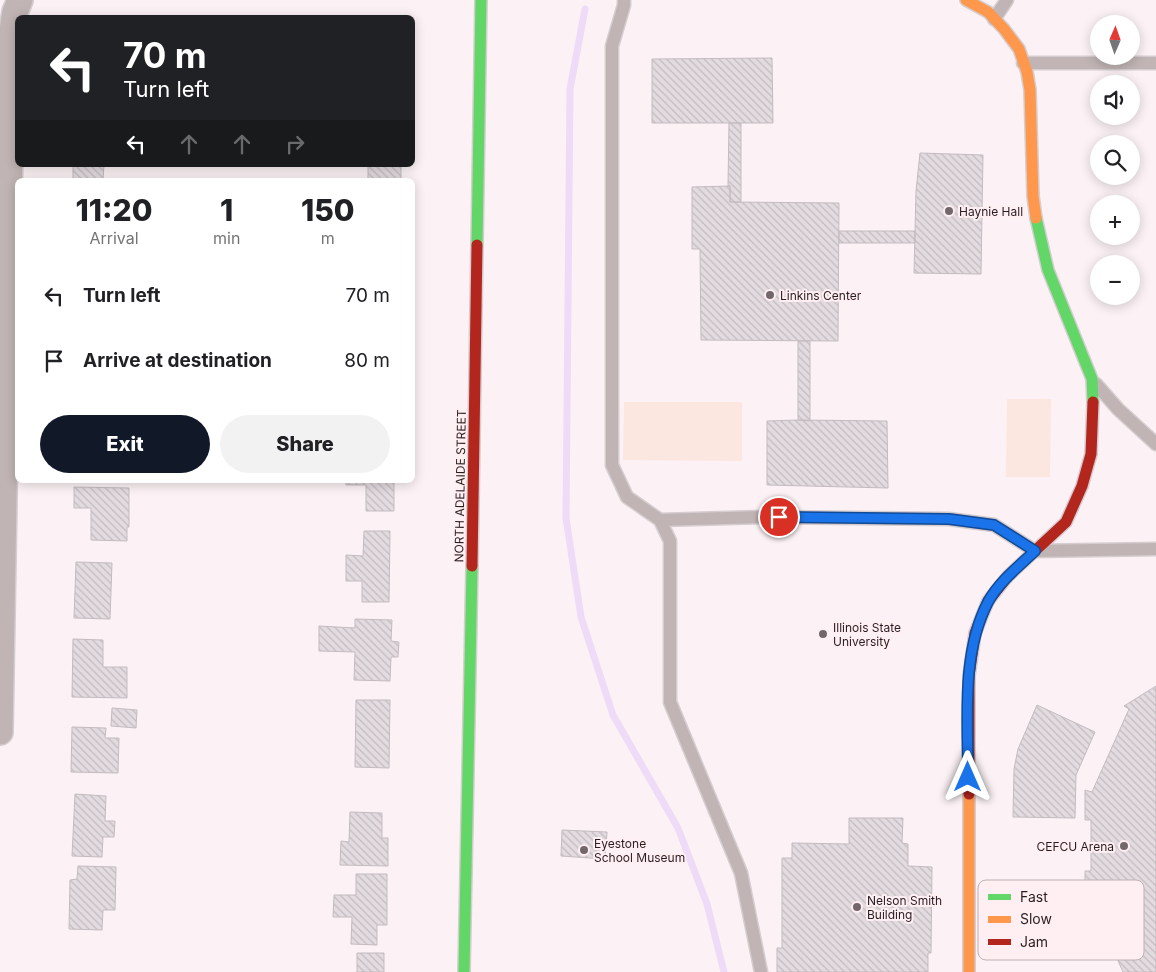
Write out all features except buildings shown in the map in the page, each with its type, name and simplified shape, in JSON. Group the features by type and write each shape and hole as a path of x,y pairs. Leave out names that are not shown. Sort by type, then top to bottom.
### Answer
{"street":[{"path":"0,732 12,31 15,12 20,0"},
{"name":"NORTH ADELAIDE STREET","path":"464,972 481,0"},
{"path":"966,0 988,12 1019,49 1024,63 1030,90 1033,196 1037,227 1048,270 1092,379 1093,421 1090,454 1082,486 1066,522 1008,576 988,601 975,633 969,676 969,972"}],"lane":[{"path":"624,0 612,46 612,465 626,497 660,520 670,541 670,702 741,873 761,972"},
{"path":"994,19 1007,0"},
{"path":"1024,63 1156,62"},
{"path":"1092,379 1118,409 1156,444"},
{"path":"660,520 762,517 949,519 994,525 1035,551 1156,549"}],"shaded area":[{"path":"1007,399 1051,399 1050,477 1006,477"},
{"path":"624,402 742,402 742,461 623,460"}],"waterway":[{"path":"585,9 570,89 566,518 581,617 613,715 678,828 707,904 724,972"}],"traffic: fast":[{"path":"477,245 481,0"},
{"path":"1036,218 1048,270 1092,379 1093,402"},
{"path":"464,972 472,566"}],"traffic: slow":[{"path":"966,0 988,12 1004,29 1019,49 1027,72 1030,90 1033,196 1036,218"},
{"path":"969,794 969,972"}],"traffic: jam":[{"path":"472,566 477,245"},
{"path":"969,794 969,676 975,633 988,601 1008,576 1066,522 1082,486 1091,454 1093,402"}],"place":[{"name":"Haynie Hall","path":"949,211"},
{"name":"Linkins Center","path":"770,295"},
{"name":"Illinois State University","path":"823,634"},
{"name":"CEFCU Arena","path":"1124,846"},
{"name":"Eyestone School Museum","path":"584,850"},
{"name":"Nelson Smith Building","path":"857,907"}],"route":[{"path":"779,517 949,519 994,525 1021,544 1035,551 1008,576 988,601 975,633 969,676 968,777"}]}
